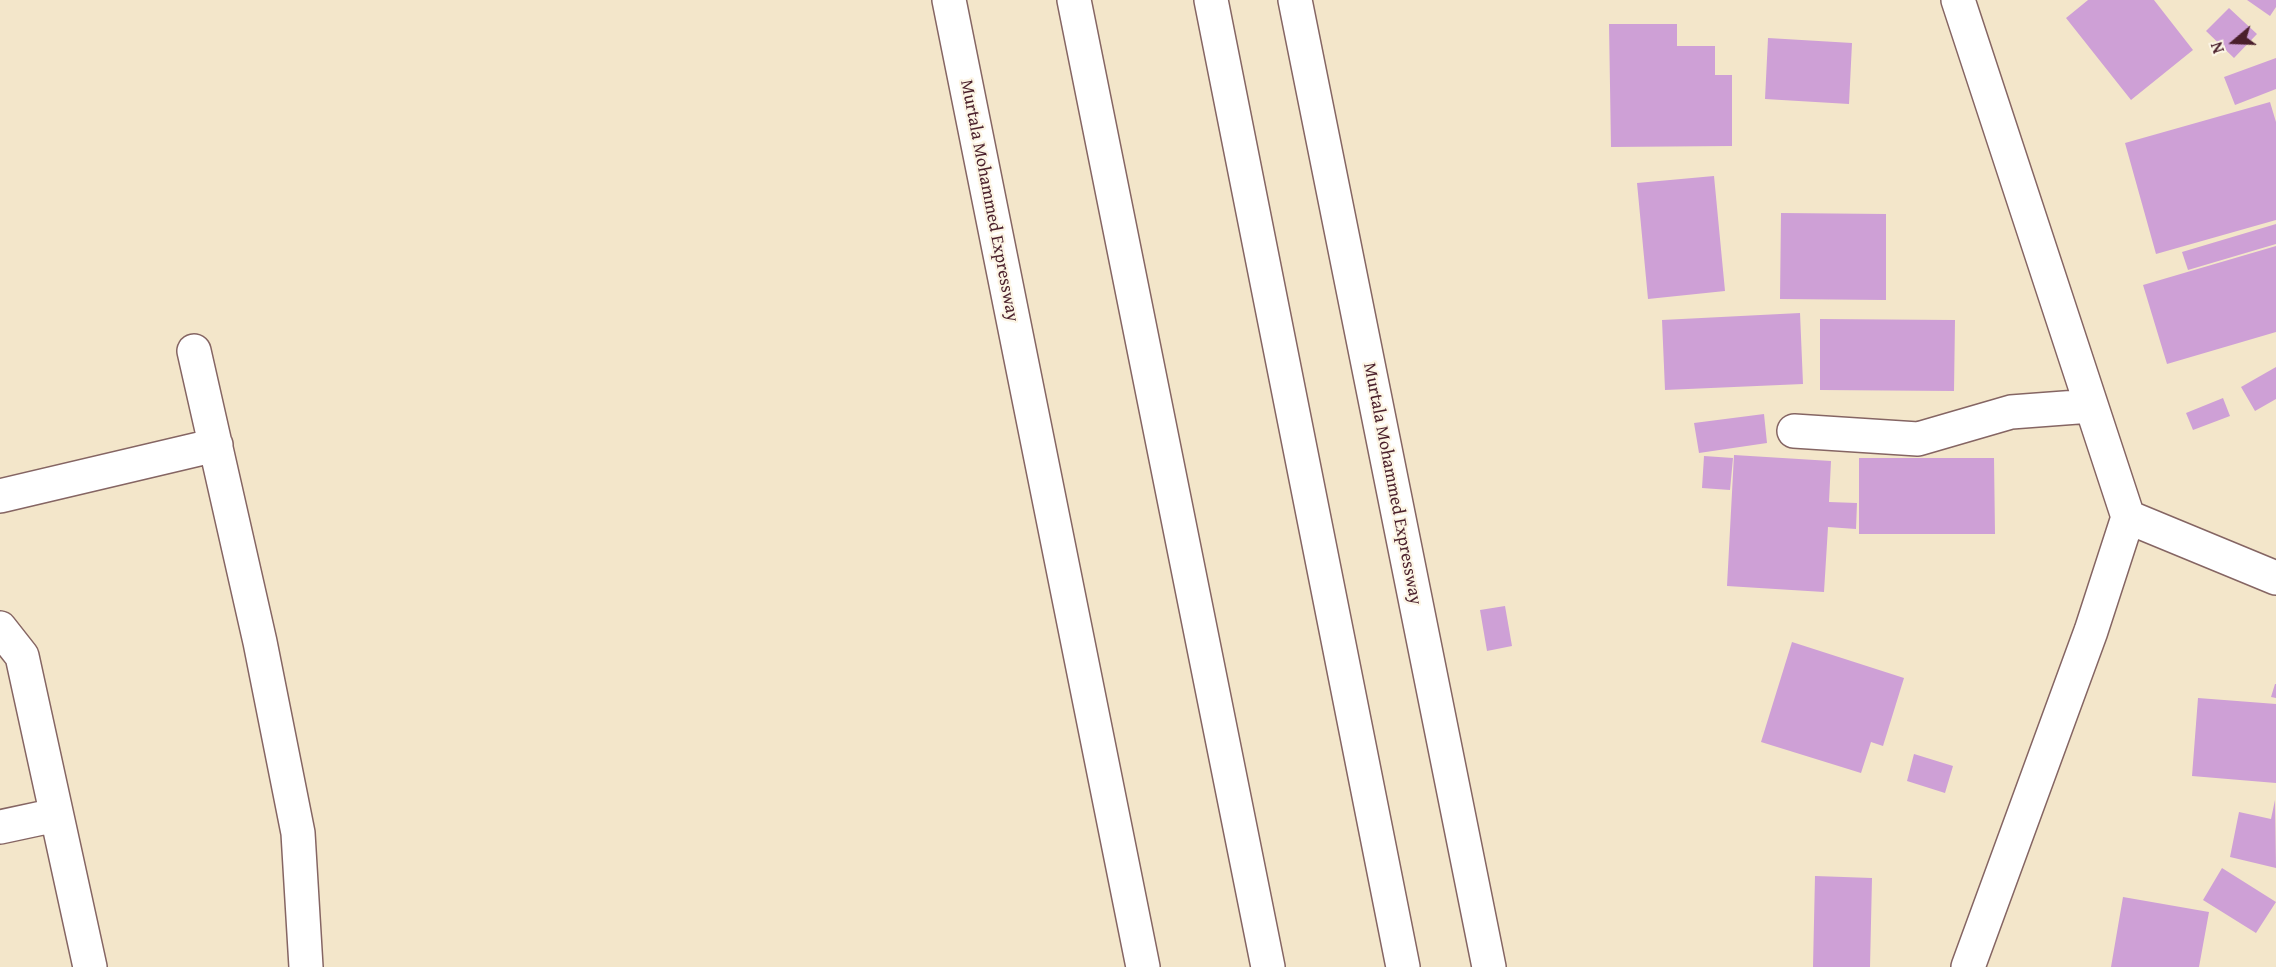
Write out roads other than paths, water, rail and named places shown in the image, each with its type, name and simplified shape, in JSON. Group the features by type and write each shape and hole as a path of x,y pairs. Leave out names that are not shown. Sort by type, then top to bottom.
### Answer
{"main road":[{"name":"Murtala Mohammed Expressway","path":"949,0 1143,967"},
{"path":"1074,0 1268,967"},
{"path":"1211,0 1403,967"},
{"name":"Murtala Mohammed Expressway","path":"1294,0 1489,967"},
{"path":"1958,0 2128,517 2091,631 1968,967"},
{"path":"194,351 260,642 298,833 306,967"},
{"path":"1794,430 1918,439 2011,412 2091,406"},
{"path":"0,496 216,445"},
{"path":"2128,517 2276,578"},
{"path":"0,628 22,656 90,967"},
{"path":"0,827 56,815"}]}
